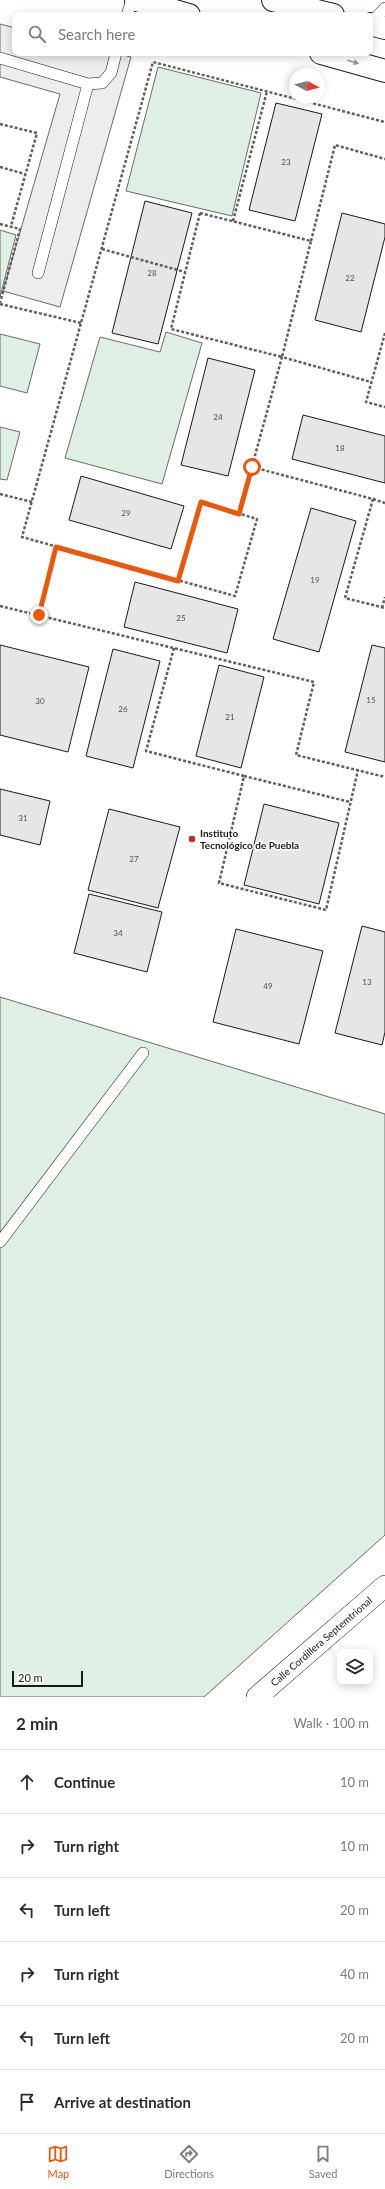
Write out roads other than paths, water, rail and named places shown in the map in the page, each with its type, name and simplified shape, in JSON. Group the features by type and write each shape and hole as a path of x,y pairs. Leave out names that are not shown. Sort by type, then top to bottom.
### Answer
{"street":[{"path":"136,0 178,12"},
{"path":"273,0 321,12"},
{"path":"373,25 385,28"},
{"path":"332,56 385,71"},
{"name":"Calle Cordillera Septemtrional","path":"257,1697 385,1586"}],"lane":[{"path":"128,12 132,0"},
{"path":"373,21 385,8"},
{"path":"0,58 88,84 102,83 111,73 115,56"},
{"path":"38,273 88,84"},
{"path":"0,1242 143,1053"}],"place":[{"name":"Instituto Tecnológico de Puebla","path":"192,839"}]}
